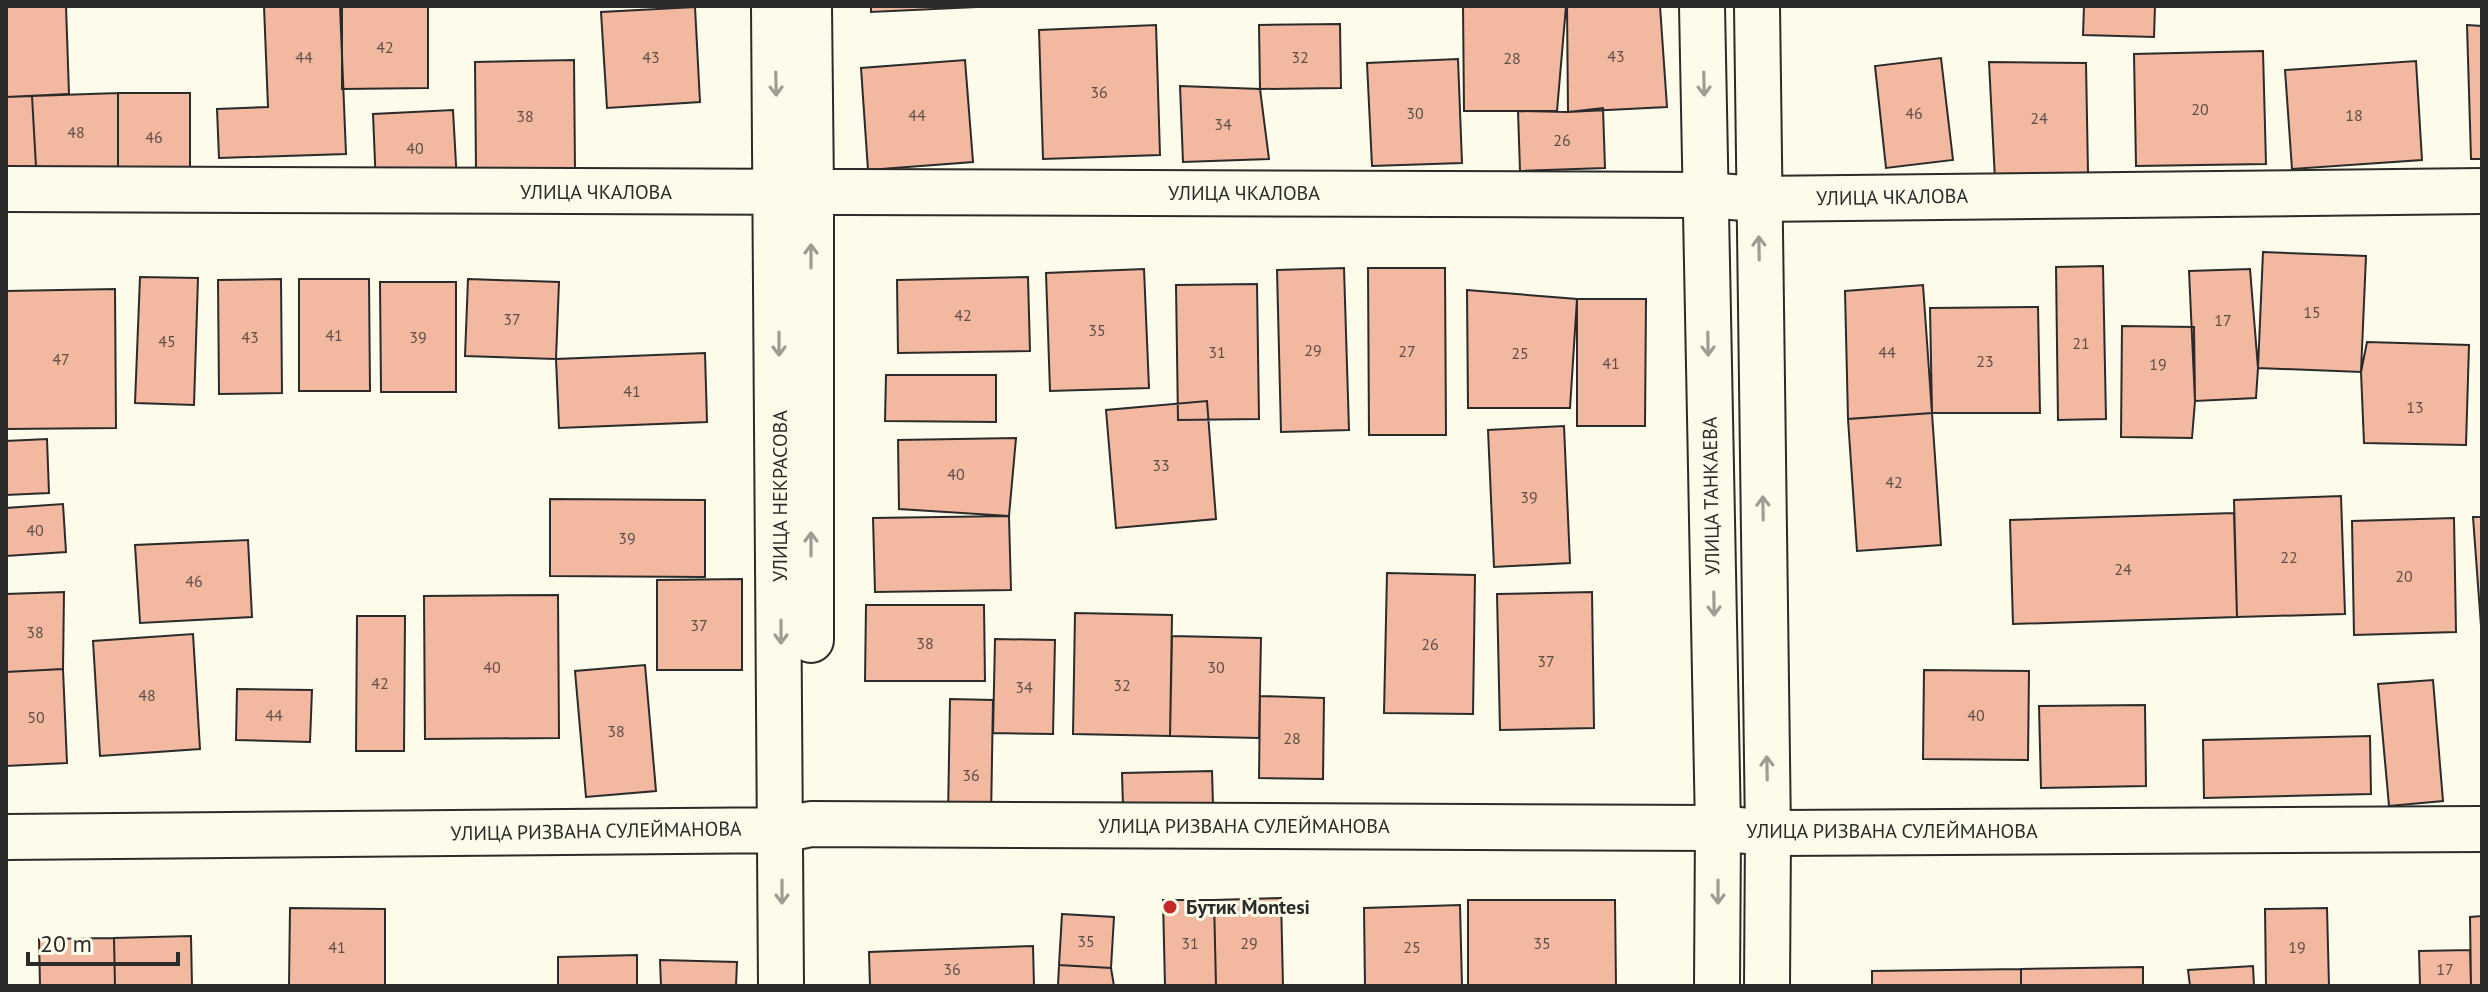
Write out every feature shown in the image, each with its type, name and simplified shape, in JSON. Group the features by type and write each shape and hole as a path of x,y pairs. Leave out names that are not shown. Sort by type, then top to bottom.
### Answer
{"street":[{"name":"УЛИЦА НЕКРАСОВА","path":"774,6 794,192"},
{"name":"УЛИЦА НЕКРАСОВА","path":"809,6 794,192 796,827 811,986"},
{"name":"УЛИЦА ТАНКАЕВА","path":"1702,6 1718,828 1717,986"},
{"path":"1757,6 1768,833 1767,986"},
{"name":"УЛИЦА ЧКАЛОВА","path":"6,189 1705,195 1758,199 2482,191"},
{"name":"УЛИЦА НЕКРАСОВА","path":"781,986 796,827"},
{"name":"УЛИЦА РИЗВАНА СУЛЕЙМАНОВА","path":"6,837 796,827 1718,828 1768,833 2482,829"}],"building":[{"path":"6,6 66,6 69,94 6,97"},
{"path":"264,6 340,6 346,154 219,158 217,109 268,107"},
{"path":"342,6 428,6 428,88 342,89"},
{"path":"871,6 998,6 871,12"},
{"path":"1463,6 1566,6 1557,111 1464,111"},
{"path":"1567,6 1660,6 1667,107 1568,112"},
{"path":"2084,6 2155,6 2154,37 2083,35"},
{"path":"695,7 700,102 607,108 601,12"},
{"path":"1340,24 1341,88 1260,89 1259,25"},
{"path":"1156,25 1160,155 1043,159 1039,30"},
{"path":"2467,25 2482,26 2482,159 2471,159"},
{"path":"2263,51 2266,164 2136,166 2134,54"},
{"path":"1941,58 1953,160 1886,168 1875,66"},
{"path":"1458,59 1462,163 1372,166 1367,63"},
{"path":"574,60 575,170 476,171 475,62"},
{"path":"965,60 973,162 868,170 861,68"},
{"path":"2416,61 2422,160 2292,169 2285,70"},
{"path":"1989,62 2086,63 2088,173 1995,180"},
{"path":"1180,86 1260,89 1269,159 1183,162"},
{"path":"118,93 118,182 36,167 32,96"},
{"path":"118,93 190,93 190,182 118,182"},
{"path":"32,96 36,167 6,169 6,97"},
{"path":"1603,108 1605,168 1520,171 1518,111 1568,112"},
{"path":"453,110 457,182 376,186 373,114"},
{"path":"2263,252 2366,256 2361,372 2258,368"},
{"path":"2103,266 2106,419 2058,420 2056,267"},
{"path":"1344,268 1349,430 1281,432 1277,270"},
{"path":"1368,268 1445,268 1446,435 1369,435"},
{"path":"1144,269 1149,388 1050,391 1046,273"},
{"path":"2250,269 2258,368 2256,398 2195,401 2189,271"},
{"path":"140,277 198,278 194,405 135,403"},
{"path":"1028,277 1030,351 898,353 897,280"},
{"path":"281,279 282,393 219,394 218,280"},
{"path":"299,279 369,279 370,391 299,391"},
{"path":"468,279 559,282 556,359 465,356"},
{"path":"380,282 456,282 456,392 381,392"},
{"path":"1257,284 1259,419 1178,420 1176,285"},
{"path":"1923,285 1932,413 1848,419 1845,291"},
{"path":"115,289 116,428 6,429 6,291"},
{"path":"1467,290 1577,299 1570,408 1468,408"},
{"path":"1577,299 1646,299 1645,426 1577,426"},
{"path":"2038,307 2040,413 1932,413 1930,308"},
{"path":"2122,326 2194,327 2192,438 2121,437"},
{"path":"2367,342 2469,345 2466,445 2364,443 2361,372"},
{"path":"705,353 707,422 559,428 556,359"},
{"path":"886,375 996,375 996,422 885,421"},
{"path":"1207,401 1216,519 1116,528 1106,410"},
{"path":"1932,413 1941,545 1857,551 1848,419"},
{"path":"1564,426 1570,563 1494,567 1488,430"},
{"path":"1016,438 1009,516 899,509 898,440"},
{"path":"47,439 49,493 6,495 6,441"},
{"path":"2341,496 2345,614 2237,617 2234,500"},
{"path":"550,499 705,500 705,577 550,576"},
{"path":"63,504 66,552 6,556 6,508"},
{"path":"2234,513 2237,617 2013,624 2010,520"},
{"path":"1009,516 1011,590 875,592 873,518"},
{"path":"2473,517 2482,517 2482,626 2481,626"},
{"path":"2454,518 2456,632 2354,635 2352,521"},
{"path":"248,540 252,617 140,623 135,545"},
{"path":"1387,573 1475,575 1473,714 1384,713"},
{"path":"742,579 742,670 657,670 657,580"},
{"path":"64,592 63,669 6,672 6,594"},
{"path":"1592,592 1594,728 1500,730 1497,594"},
{"path":"558,595 559,738 425,739 424,596"},
{"path":"866,605 984,605 985,681 865,681"},
{"path":"1075,613 1172,615 1170,736 1073,734"},
{"path":"357,616 405,616 404,751 356,751"},
{"path":"193,634 200,749 100,756 93,641"},
{"path":"1172,636 1261,638 1259,738 1170,736"},
{"path":"995,639 1055,640 1053,734 993,733"},
{"path":"645,665 656,791 586,797 575,671"},
{"path":"63,669 67,763 6,766 6,672"},
{"path":"1924,670 2029,671 2028,760 1923,759"},
{"path":"2433,680 2443,801 2389,806 2378,684"},
{"path":"237,689 312,690 310,742 236,740"},
{"path":"1260,696 1324,698 1323,779 1259,778"},
{"path":"950,699 993,700 991,818 948,817"},
{"path":"2145,705 2146,786 2041,788 2039,706"},
{"path":"2370,736 2371,794 2204,798 2203,740"},
{"path":"1212,771 1213,805 1123,807 1122,773"},
{"path":"1281,898 1283,986 1216,986 1214,900"},
{"path":"1163,900 1214,900 1216,986 1165,986"},
{"path":"1468,900 1615,900 1616,986 1468,986"},
{"path":"1460,905 1462,986 1365,986 1364,908"},
{"path":"290,908 385,909 385,986 289,986"},
{"path":"2327,908 2329,986 2266,986 2265,909"},
{"path":"1062,914 1114,917 1111,968 1059,965"},
{"path":"2482,916 2482,986 2471,986 2470,917"},
{"path":"191,936 192,986 115,986 114,938"},
{"path":"114,938 115,986 40,986 39,939"},
{"path":"1033,946 1034,986 870,986 869,952"},
{"path":"2470,950 2471,986 2420,986 2419,951"},
{"path":"637,955 637,986 558,986 558,957"},
{"path":"660,960 737,962 736,986 661,986"},
{"path":"1059,965 1111,968 1114,986 1058,986"},
{"path":"2253,966 2254,986 2190,986 2188,970"},
{"path":"2143,967 2143,986 2021,986 2021,969"},
{"path":"2021,969 2021,986 1872,986 1872,971"}],"place":[{"name":"Бутик Montesi","path":"1170,907"}]}
